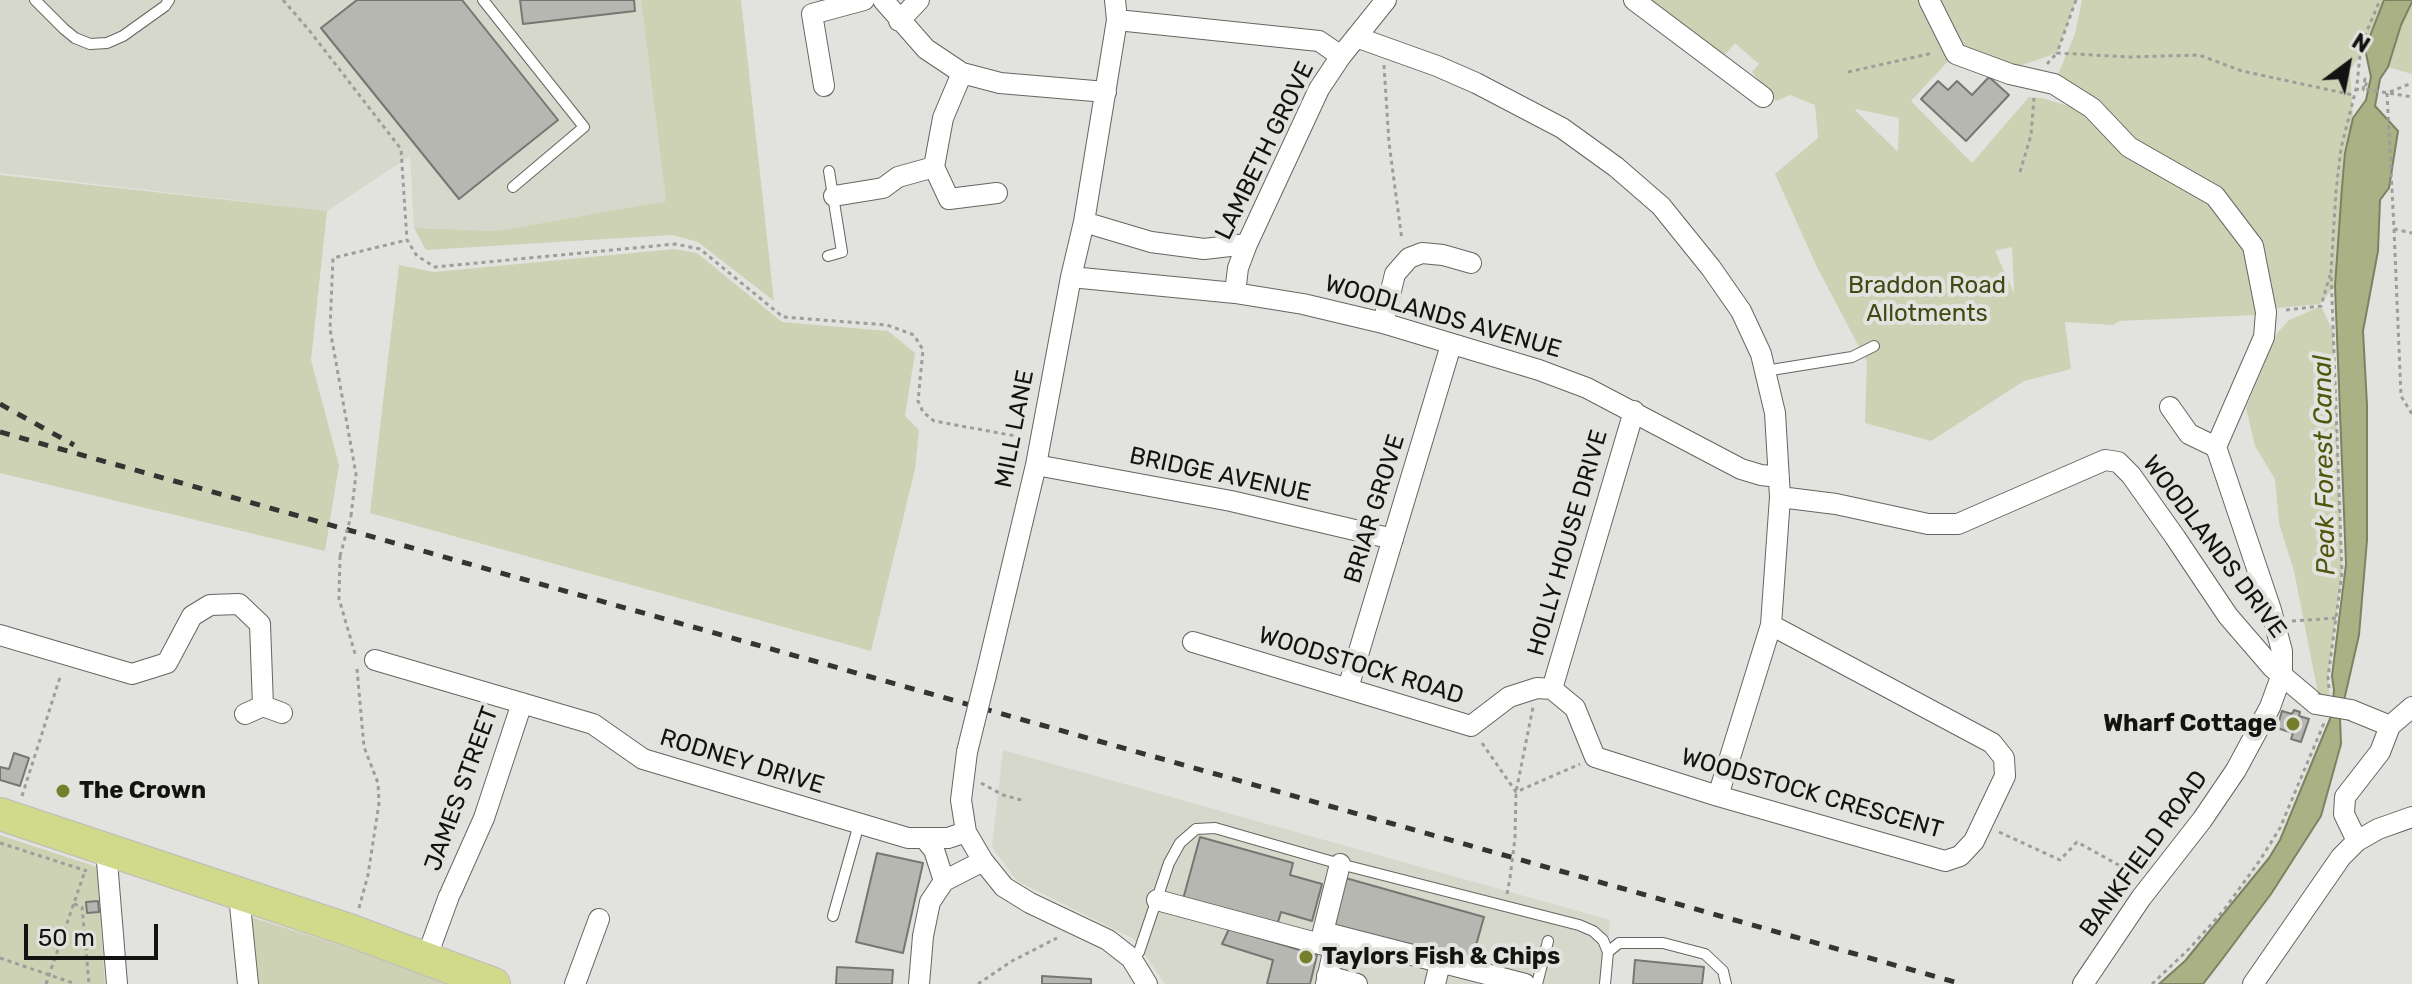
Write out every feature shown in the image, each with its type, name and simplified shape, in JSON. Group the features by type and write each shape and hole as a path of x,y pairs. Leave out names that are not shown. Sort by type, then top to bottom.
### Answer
{"main road":[{"path":"5,825 106,849 352,931 494,984"}],"street":[{"path":"824,86 812,14 864,0"},
{"path":"883,0 926,49 962,73 1000,83 1106,92"},
{"path":"899,21 919,0"},
{"name":"LAMBETH GROVE","path":"1235,293 1238,268 1247,244 1319,89 1386,0"},
{"path":"1634,0 1763,97"},
{"path":"1929,0 1956,54 2010,74 2054,84 2092,108 2129,147 2215,196 2253,246 2266,312 2261,346 2216,447 2274,622 2282,651 2282,674 2316,704 2351,710 2390,726"},
{"path":"1116,10 1319,41 1341,56"},
{"name":"MILL LANE","path":"1116,10 1084,222 1036,465 967,752 961,800 966,832 983,861 1004,887 1030,903 1108,940 1131,958 1147,984"},
{"path":"1356,37 1476,83 1562,128 1661,206 1741,311 1761,354 1775,413 1780,487 1771,625 1718,796"},
{"path":"962,73 943,118 934,167 949,199 997,193"},
{"path":"834,196 883,188 898,177 934,167"},
{"path":"1084,222 1151,242 1204,249 1247,244"},
{"path":"1383,323 1395,274 1409,258 1422,253 1471,263"},
{"name":"WOODLANDS AVENUE","path":"1071,277 1235,293 1303,304 1383,323 1539,370 1587,388 1780,487"},
{"name":"BRIAR GROVE","path":"1348,688 1451,345"},
{"path":"2170,407 2189,434 2216,447"},
{"name":"HOLLY HOUSE DRIVE","path":"1545,688 1634,411"},
{"name":"WOODLANDS DRIVE","path":"1780,487 1836,504 1928,524 1958,524 2105,460 2118,462 2158,512 2228,616 2272,667 2282,674"},
{"name":"BRIDGE AVENUE","path":"1036,465 1231,501 1393,539"},
{"path":"0,635 132,674 167,663 192,616 210,605 239,604 260,624 263,711"},
{"name":"WOODSTOCK CRESCENT","path":"1595,757 1945,861 1960,856 1974,841 2005,776 2004,758 1992,743 1771,625"},
{"name":"WOODSTOCK ROAD","path":"1193,642 1471,726 1509,697 1545,688"},
{"name":"RODNEY DRIVE","path":"375,660 593,724 643,759 859,824 908,838 948,838 966,832"},
{"name":"BANKFIELD ROAD","path":"2083,984 2141,898 2202,820 2236,770 2270,707 2282,674"},
{"path":"1545,688 1575,708 1595,757"},
{"name":"JAMES STREET","path":"426,959 450,894 484,818 522,703"},
{"path":"2357,841 2344,814 2345,797 2380,752 2390,726 2412,707"},
{"path":"2253,984 2341,857 2357,841 2378,829 2412,817"},
{"path":"925,839 934,850 944,881"},
{"path":"106,849 117,984"},
{"path":"919,984 923,936 930,902 944,881 983,861"},
{"path":"1321,938 1340,864"},
{"path":"239,895 248,984"},
{"path":"1157,900 1525,984"},
{"path":"575,984 599,919"},
{"path":"1321,938 1334,948 1326,980 1357,984"},
{"path":"1435,984 1440,964"}],"lane":[{"path":"35,0 75,38 90,44 107,43 123,36 169,0"},
{"path":"483,0 584,127 513,187"},
{"path":"828,256 842,252 829,171"},
{"path":"1765,371 1852,357 1874,346"},
{"path":"833,916 859,824"},
{"path":"1131,958 1139,952 1169,863 1187,835 1196,829 1215,828 1340,864 1579,925 1603,940 1608,952 1605,984"},
{"path":"1537,984 1548,941"},
{"path":"1608,952 1619,943 1663,943 1705,954 1723,971 1726,984"}],"path":[{"path":"283,0 401,149 407,240 417,256 435,267 675,244 700,249 783,317 887,325 914,335 923,350 918,401 923,412 934,421 1040,440"},
{"path":"2076,0 2057,53 2129,57 2199,55 2242,71 2353,95"},
{"path":"2336,393 2331,271 2336,191 2361,45 2380,0"},
{"path":"1383,46 1396,205 1402,247 1409,258"},
{"path":"1848,72 1927,56"},
{"path":"2020,172 2031,135 2035,104 2033,77"},
{"path":"2355,89 2363,90 2365,79 2365,89 2412,97"},
{"path":"2387,93 2412,83"},
{"path":"2387,93 2401,396 2412,414"},
{"path":"2394,229 2412,233"},
{"path":"352,931 368,875 379,803 378,783 364,747 356,654 339,599 340,556 351,516 356,474 330,329 333,258 407,240"},
{"path":"2266,312 2321,306 2331,271"},
{"path":"2274,622 2337,618"},
{"path":"46,984 85,871 5,825 67,655"},
{"path":"1510,878 1516,792 1545,688"},
{"path":"1471,726 1516,792"},
{"path":"1516,792 1595,757"},
{"path":"962,778 1025,801"},
{"path":"1982,825 2060,860 2077,842 2130,871"},
{"path":"74,904 82,907 89,984"},
{"path":"978,984 1012,961 1070,932 1075,923"},
{"path":"0,958 76,984"}],"shaded area":[{"path":"0,0 641,0 666,201 497,231 414,228 410,156 327,211 0,173"},
{"path":"2384,0 2412,2 2388,67 2380,79 2375,106 2398,131 2389,188 2380,200 2378,251 2363,331 2367,405 2367,540 2359,635 2340,718 2341,744 2321,816 2271,894 2220,962 2203,984 2159,984 2185,961 2269,858 2280,840 2332,714 2332,676 2346,564 2335,286 2342,187 2353,118 2366,100 2371,77 2365,49"},
{"path":"1003,750 1610,920 1604,984 1165,984 1134,939 1017,881 992,847"}],"green space":[{"path":"641,0 741,0 774,301 698,242 672,235 426,250 414,228 497,231 666,201"},
{"name":"Braddon Road Allotments","path":"1648,0 1922,0 1951,58 1911,101 1972,163 2029,97 2088,112 2212,203 2249,257 2256,315 2120,321 2113,325 2065,322 2071,369 2024,381 1931,441 1865,423 1867,362 1816,265 1775,174 1818,138 1815,105 1790,95 1776,101 1752,72 1759,64 1735,43 1724,56","holes":["1855,110 1899,118 1898,152","2012,247 2014,293 1995,251"]},
{"path":"1934,0 2076,0 2057,53 2008,70 1959,50"},
{"path":"2082,0 2384,0 2365,49 2350,70 2353,118 2345,153 2335,286 2320,304 2277,308 2254,242 2175,173 2054,84 2075,34"},
{"path":"2412,2 2412,74 2388,67"},
{"path":"0,175 327,211 311,360 339,465 325,551 0,473"},
{"path":"675,249 697,253 782,322 888,331 915,353 905,416 919,430 915,469 871,651 370,513 399,265 434,272"},
{"path":"2321,306 2333,331 2342,573 2328,677 2330,698 2316,704 2318,693 2294,571 2279,523 2275,479 2255,446 2246,408 2277,333 2289,320"},
{"path":"0,835 97,867 105,984 0,984"},
{"path":"251,917 358,951 449,984 257,984"}],"building":[{"path":"357,0 462,0 558,120 459,199 321,28"},
{"path":"520,0 634,0 635,11 523,24"},
{"path":"1989,77 2009,95 1966,141 1921,99 1938,81 1948,90 1957,81 1972,95"},
{"name":"Wharf Cottage","path":"2294,710 2300,712 2299,716 2309,719 2301,742 2291,739 2293,733 2277,728 2282,711 2292,714"},
{"path":"14,753 29,758 20,786 0,780 0,767 9,769"},
{"path":"1200,837 1293,863 1290,875 1322,884 1312,921 1281,912 1276,929 1182,903"},
{"path":"877,853 923,863 903,953 856,942"},
{"path":"1342,877 1484,917 1469,970 1327,930"},
{"path":"98,901 99,912 87,913 86,902"},
{"path":"1229,929 1317,955 1310,984 1267,984 1273,960 1222,944"},
{"path":"1635,960 1704,967 1702,984 1633,984"},
{"path":"837,967 893,970 892,984 836,984"},
{"path":"1042,976 1091,979 1091,984 1042,984"}],"railway":[{"path":"0,404 74,445"},
{"path":"0,432 1962,984"}],"place":[{"name":"Wharf Cottage","path":"2293,724"},
{"name":"The Crown","path":"63,791"},
{"name":"Taylors Fish & Chips","path":"1306,957"}],"water label":[{"name":"Peak Forest Canal","path":"2325,465"}]}
